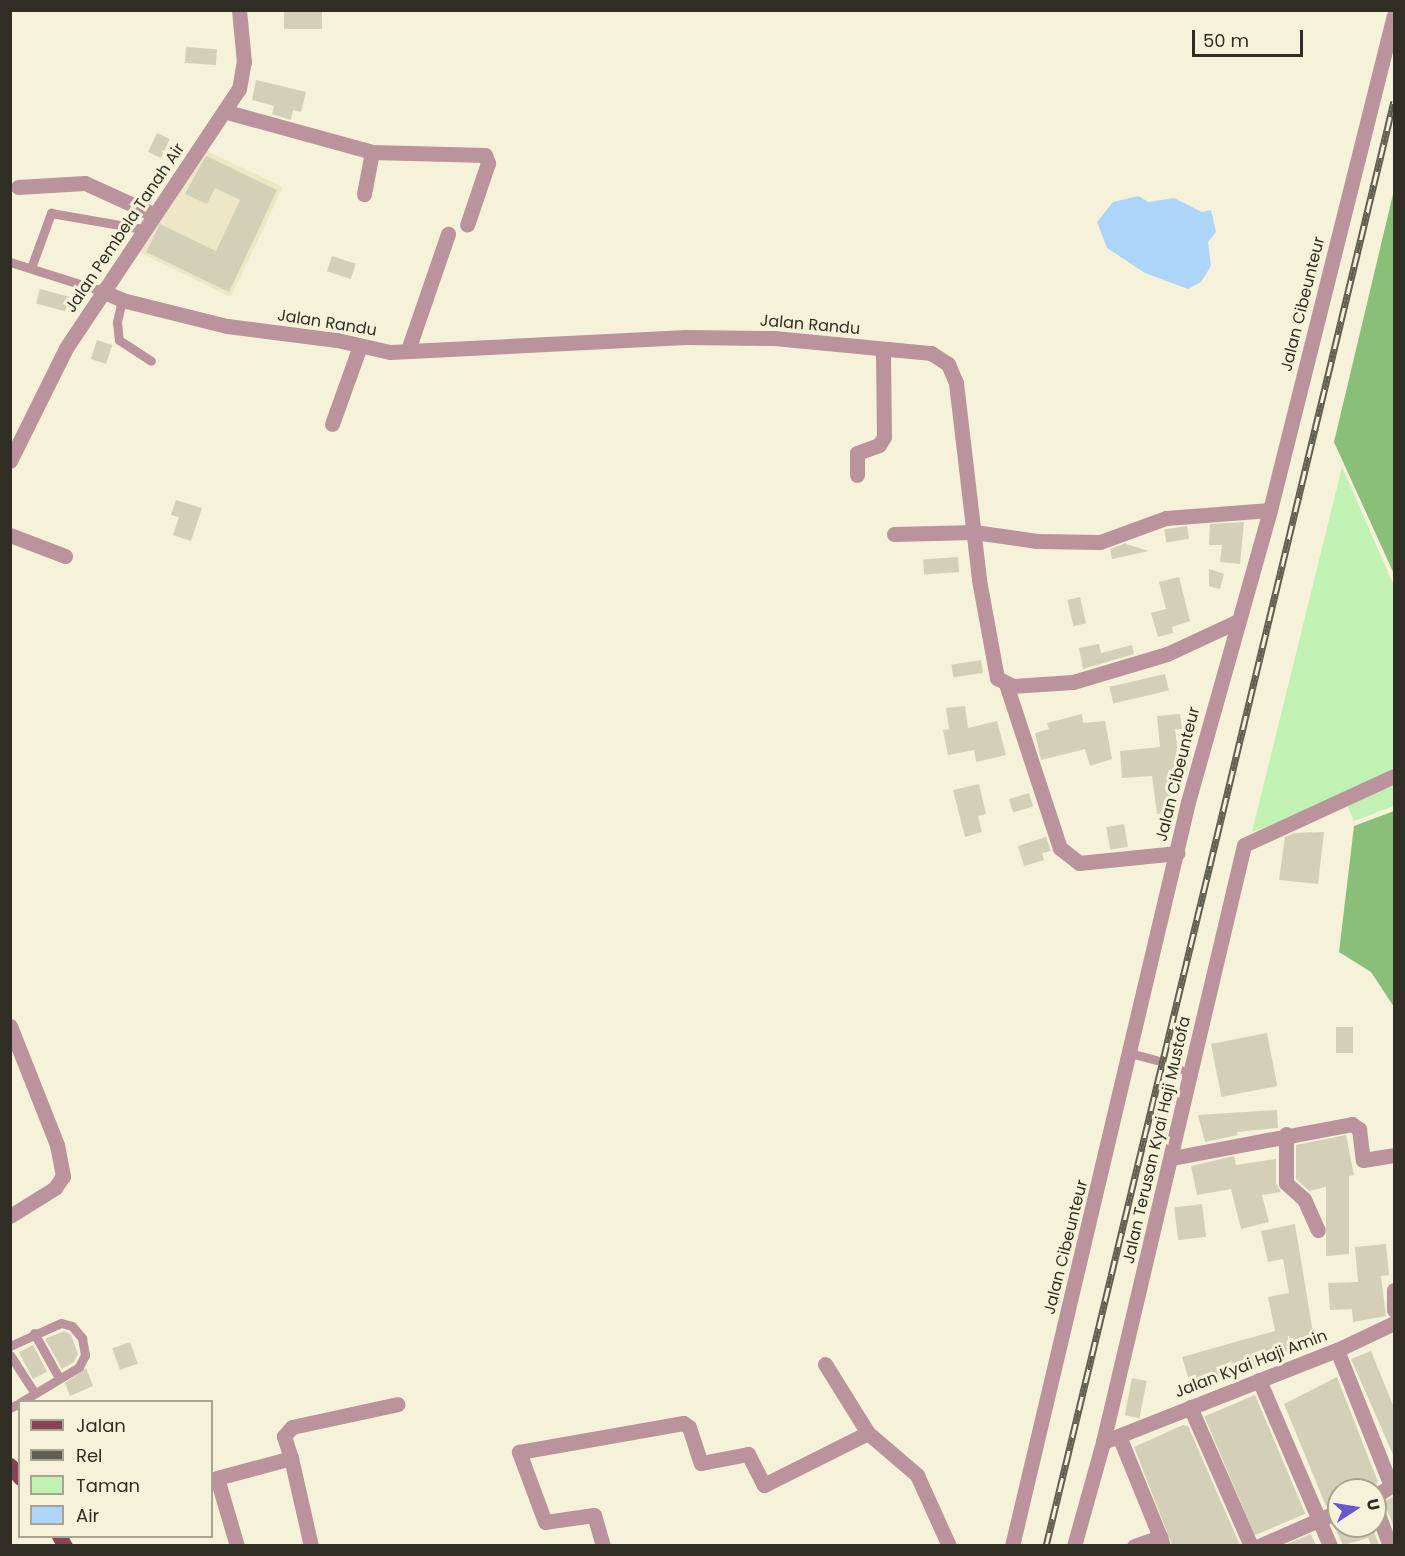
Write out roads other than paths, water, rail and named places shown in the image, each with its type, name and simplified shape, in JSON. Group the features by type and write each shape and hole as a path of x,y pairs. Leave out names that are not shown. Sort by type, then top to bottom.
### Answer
{"street":[{"name":"Jalan Pembela Tanah Air","path":"10,461 66,348 153,214 226,112 239,89 244,62 239,10"},
{"name":"Jalan Cibeunteur","path":"1012,1545 1177,853 1236,622 1270,510 1395,15"},
{"path":"226,112 372,152 485,155 488,163 467,225"},
{"path":"364,194 372,152"},
{"path":"18,187 85,183 153,214"},
{"path":"408,351 448,234"},
{"name":"Jalan Randu","path":"102,291 122,300 226,326 408,351 686,337 774,338 931,354 948,364 953,372 995,674 1006,684 1060,848 1079,863 1177,853"},
{"path":"332,424 360,346"},
{"path":"857,475 857,453 879,445 884,437 883,350"},
{"path":"894,534 974,532 1037,541 1100,542 1166,518 1270,510"},
{"path":"10,535 65,556"},
{"path":"1006,684 1073,682 1167,654 1236,622"},
{"name":"Jalan Terusan Kyai Haji Mustofa","path":"1074,1545 1103,1443 1244,845 1395,776"},
{"path":"10,1026 57,1145 63,1176 55,1188 10,1216"},
{"path":"1172,1158 1286,1134 1352,1124 1359,1129 1363,1160 1395,1155"},
{"path":"1286,1134 1286,1183 1304,1199 1318,1230"},
{"path":"1395,1290 1395,1310"},
{"name":"Jalan Kyai Haji Amin","path":"1103,1443 1337,1350 1395,1323"},
{"path":"1337,1350 1393,1485"},
{"path":"825,1364 868,1433 917,1475 949,1545"},
{"path":"1259,1380 1330,1545"},
{"path":"311,1545 284,1436 292,1427 398,1404"},
{"path":"1190,1407 1251,1545"},
{"path":"603,1545 594,1515 545,1522 519,1452 683,1423 689,1427 701,1463 748,1454 764,1485 868,1433"},
{"path":"1119,1436 1162,1541 1134,1545"},
{"path":"237,1545 217,1478 291,1458"},
{"path":"1259,1545 1327,1516"}],"lane":[{"path":"31,268 51,213 143,230"},
{"path":"10,261 102,291"},
{"path":"122,300 117,322 118,340 152,361"},
{"path":"1130,1053 1155,1060"},
{"path":"1174,1068 1191,1074"},
{"path":"10,1346 34,1333 62,1323 72,1326 82,1338 86,1355 80,1366 23,1400"},
{"path":"34,1333 58,1378"},
{"path":"10,1355 34,1392"}],"water":[{"path":"1138,196 1149,202 1174,198 1202,212 1211,210 1216,232 1208,242 1211,266 1201,282 1188,289 1145,273 1107,248 1097,222 1113,202"}],"railway":[{"path":"1046,1546 1394,101"}]}
